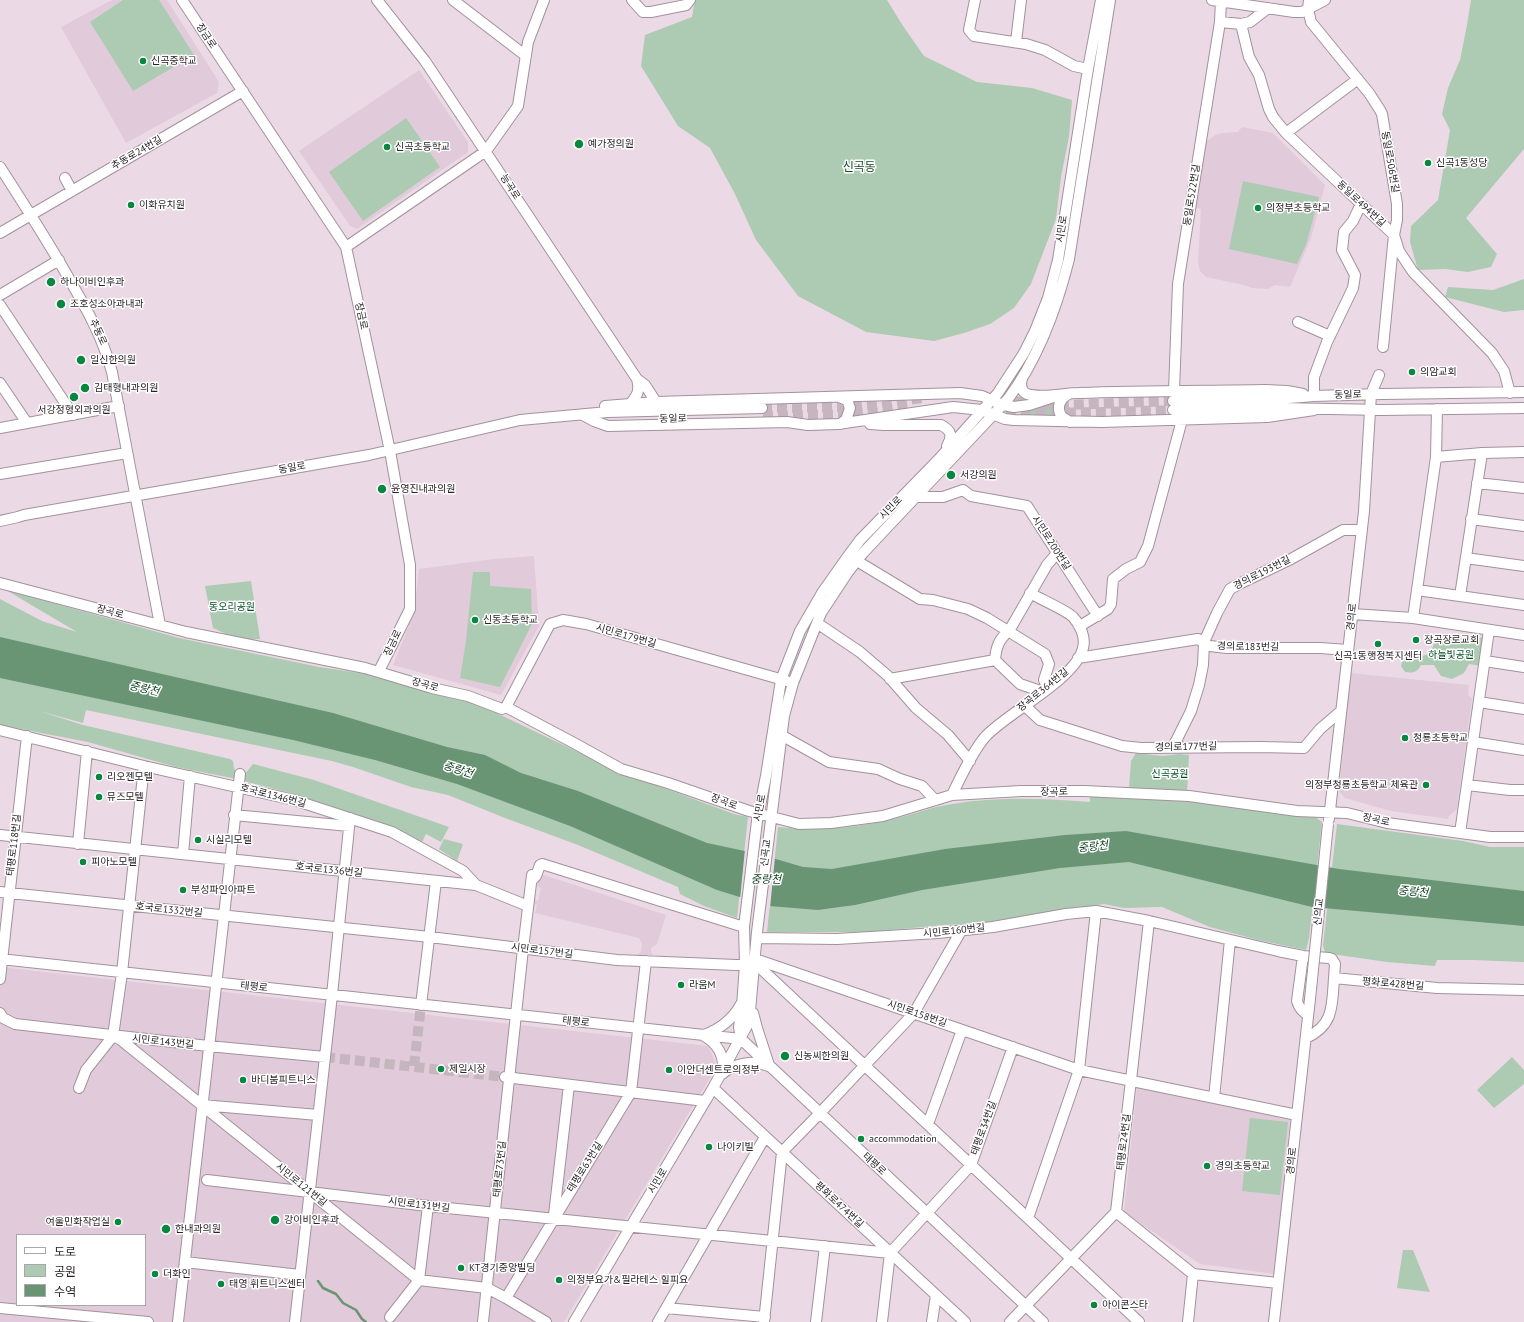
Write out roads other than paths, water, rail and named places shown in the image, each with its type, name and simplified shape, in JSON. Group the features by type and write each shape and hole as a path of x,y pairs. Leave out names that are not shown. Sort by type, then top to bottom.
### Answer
{"street":[{"name":"장금로","path":"182,0 346,247 390,451 410,565 410,609 379,671"},
{"name":"능곡로","path":"376,0 425,61 637,379 645,385 656,402"},
{"path":"453,0 526,56"},
{"path":"346,247 486,151 518,106 528,42 544,0"},
{"path":"632,0 643,12 651,12 686,5 690,0"},
{"path":"975,0 969,30 974,36 1016,42 1040,48 1074,66 1088,69"},
{"path":"1016,42 1021,0"},
{"name":"시민로","path":"752,962 744,927 758,817 781,680 800,631 822,593 846,558 860,540 938,460 992,399 1006,382 1031,341 1044,310 1058,260 1088,69 1101,0"},
{"name":"시민로","path":"770,820 781,750 781,736 788,698 803,655 821,613 832,595 857,561 1011,395 1039,346 1055,308 1069,258 1110,0"},
{"path":"1218,0 1302,12 1309,4 1325,0"},
{"name":"동일로522번길","path":"1173,401 1178,284 1220,22 1218,0"},
{"name":"동일로506번길","path":"1309,4 1311,22 1358,79 1377,104 1382,114 1397,204 1397,220 1394,235 1383,347"},
{"path":"1220,22 1241,24 1250,22 1268,8"},
{"name":"동일로494번길","path":"1241,24 1249,57 1259,75 1273,117 1286,133 1394,235 1399,251 1413,272 1492,353 1504,371 1510,393"},
{"path":"1286,133 1358,79"},
{"name":"추동로24번길","path":"0,233 243,91"},
{"name":"추동로","path":"0,167 59,260 90,315 106,349 119,406 160,625"},
{"path":"65,178 72,191"},
{"path":"1314,396 1314,377 1330,336 1353,288 1355,275 1342,250 1344,232 1353,221 1361,204"},
{"path":"0,295 59,260"},
{"path":"0,305 73,415"},
{"path":"1298,322 1330,336"},
{"path":"1026,371 1021,384 1024,392 1035,395 1071,394 1173,401"},
{"path":"1370,410 1371,394 1379,375"},
{"path":"630,404 637,396 639,388 637,379"},
{"path":"0,383 27,423"},
{"name":"동일로","path":"1173,401 1265,390 1287,391 1314,396 1524,392"},
{"path":"1071,394 1063,398 1059,408 1062,417 1072,422"},
{"path":"938,460 951,437 951,433 948,429 941,424 808,425 787,422 608,426 583,415 592,409 610,405 838,396 980,395 1003,405 1014,407 1060,395"},
{"path":"838,396 846,399 850,408 846,420 838,424"},
{"name":"동일로","path":"1173,401 1314,410 1524,408"},
{"path":"0,428 119,406"},
{"path":"838,424 943,408 982,410 1005,419 1014,420 1072,422 1267,417 1314,410"},
{"path":"1413,618 1436,457 1437,409"},
{"name":"경의로","path":"1328,824 1362,530 1370,410"},
{"name":"동일로","path":"0,521 24,515 135,495 390,451 520,420 583,415 608,421 763,412"},
{"path":"1030,593 1072,616 1080,626 1108,609 1111,604 1113,579 1126,569 1140,562 1148,546 1182,420"},
{"path":"1436,457 1482,453 1524,452"},
{"path":"2,471 127,453"},
{"path":"1460,596 1482,453"},
{"path":"1477,483 1524,488"},
{"name":"시민로200번길","path":"917,497 942,497 964,490 971,496 1028,506 1098,616"},
{"path":"1471,520 1524,526"},
{"name":"경의로193번길","path":"1173,747 1191,711 1203,665 1204,642 1216,613 1230,589 1240,582 1290,559 1343,530 1362,530"},
{"path":"995,660 1002,636 1009,631 1046,565 1057,553"},
{"path":"1466,558 1524,566"},
{"path":"857,561 920,599 933,600 968,609 987,618 1045,654 1049,664 1044,680 1046,690 1020,684 995,660"},
{"name":"장곡로","path":"0,583 186,632 379,671 432,688 468,696 502,709 506,707 574,742 621,769 770,820 800,824 831,823 883,816 952,795 1021,791 1092,791 1189,796 1290,810 1347,814 1387,823 1490,837 1524,837"},
{"path":"1417,590 1524,605"},
{"path":"1352,614 1413,618 1524,636"},
{"name":"시민로179번길","path":"506,707 550,624 563,620 586,624 793,683"},
{"path":"817,623 860,652 890,679 916,708 948,735 970,761"},
{"name":"장곡로364번길","path":"952,795 970,761 985,738 1064,675 1078,658 1084,647 1080,626"},
{"path":"1460,833 1489,630"},
{"name":"경의로183번길","path":"1078,658 1198,640 1210,646 1227,648 1331,648 1348,650"},
{"path":"890,679 995,660"},
{"path":"1485,660 1524,667"},
{"path":"1479,702 1524,709"},
{"name":"경의로177번길","path":"1024,706 1040,720 1122,746 1141,748 1262,746 1304,748 1320,729 1341,711"},
{"name":"호국로1346번길","path":"0,730 144,766 294,800 349,822 392,832 463,871 476,885 528,906"},
{"name":"태평로118번길","path":"0,978 4,892 15,837 27,736"},
{"path":"781,736 829,762 878,769 900,779 922,786 935,800"},
{"path":"1473,742 1524,750"},
{"path":"78,844 87,752"},
{"path":"79,1088 86,1070 113,1036 122,972 144,766"},
{"path":"178,1322 237,786 240,774"},
{"path":"183,854 190,776"},
{"path":"1467,785 1510,790 1524,790"},
{"path":"234,815 349,822 332,995 295,1322"},
{"name":"신곡교","path":"757,935 770,820"},
{"name":"신의교","path":"1310,999 1328,824"},
{"name":"호국로1336번길","path":"0,835 476,885"},
{"name":"태평로73번길","path":"483,1322 495,1213 507,1077 516,1015 532,877 536,876 540,865 542,864 744,927"},
{"path":"421,1005 436,881"},
{"name":"호국로1332번길","path":"4,892 339,928"},
{"path":"1028,1218 1079,1070 1096,911"},
{"name":"시민로160번길","path":"757,935 837,939 961,931 1038,920 1066,914 1096,911 1149,921 1303,956 1332,959 1335,964 1334,978"},
{"name":"태평로24번길","path":"1116,1212 1132,1082 1149,921"},
{"name":"시민로157번길","path":"339,928 430,937 617,960 736,965 752,962"},
{"path":"666,1308 765,1320 782,1152 914,1013 961,931"},
{"name":"시민로","path":"574,1322 741,1039 749,1022 747,1003 757,935"},
{"path":"1214,1098 1230,940"},
{"path":"1303,956 1297,1001 1298,1006 1308,1015"},
{"name":"태평로","path":"1,959 702,1036 741,1039 1043,1322"},
{"name":"태평로63번길","path":"506,1298 631,1092 646,961"},
{"path":"752,962 928,1124 1139,1322"},
{"name":"시민로158번길","path":"752,962 914,1013 1079,1070 1132,1082 1297,1114"},
{"path":"1306,1038 1316,1033 1325,1025 1330,1015 1334,978"},
{"name":"평화로428번길","path":"1334,978 1437,988 1524,990"},
{"name":"경의로","path":"1274,1322 1310,999"},
{"path":"702,1036 712,1032 732,1017 747,1003 770,1066"},
{"name":"시민로143번길","path":"2,1016 15,1024 113,1036 325,1057"},
{"path":"928,1124 962,1030"},
{"name":"시민로121번길","path":"113,1036 121,1040 419,1280"},
{"path":"702,1036 711,1041 721,1055 723,1067 720,1076"},
{"name":"태평로34번길","path":"890,1253 971,1165 1013,1047"},
{"path":"720,1076 731,1068 751,1063 763,1063 770,1066"},
{"path":"507,1077 705,1102"},
{"path":"553,1219 569,1085"},
{"name":"평화로474번길","path":"713,1088 965,1322"},
{"path":"202,1105 318,1115"},
{"path":"658,1322 766,1137"},
{"name":"시민로131번길","path":"207,1180 630,1228 890,1253"},
{"path":"390,1317 419,1280 428,1206"},
{"path":"1010,1322 1116,1212 1193,1274 1278,1283"},
{"path":"816,1322 825,1246"},
{"path":"882,1322 890,1253"},
{"path":"185,1262 300,1275"},
{"path":"1188,1322 1193,1274"},
{"path":"419,1280 487,1288 546,1322"},
{"path":"932,1322 936,1295"},
{"path":"0,1308 148,1322"}],"water":[{"name":"중랑천","path":"0,637 333,713 447,747 485,755 521,773 578,791 707,843 759,854 803,867 832,869 945,849 1065,835 1126,831 1339,869 1524,891 1524,926 1312,907 1129,862 1060,868 922,890 855,905 818,910 769,906 717,890 570,826 457,784 375,760 293,740 0,678"}],"waterway":[{"path":"318,1281 323,1288 336,1294 343,1303 356,1310 366,1322"}],"tunnel":[{"path":"762,408 843,407 925,398"},
{"path":"999,400 1066,405 1173,401"},
{"path":"763,416 858,414 911,409"},
{"path":"991,409 1050,413 1173,410"},
{"path":"414,1066 421,1005"},
{"path":"325,1057 505,1077"}],"place":[{"name":"신곡중학교","path":"143,61"},
{"name":"예가정의원","path":"579,144"},
{"name":"신곡초등학교","path":"387,147"},
{"name":"신곡1동성당","path":"1428,163"},
{"name":"이화유치원","path":"131,205"},
{"name":"의정부초등학교","path":"1258,208"},
{"name":"하나이비인후과","path":"51,282"},
{"name":"조호성소아과내과","path":"61,304"},
{"name":"일신한의원","path":"81,360"},
{"name":"의암교회","path":"1412,372"},
{"name":"김태형내과의원","path":"85,388"},
{"name":"서강정형외과의원","path":"74,397"},
{"name":"서강의원","path":"951,475"},
{"name":"윤영진내과의원","path":"382,489"},
{"name":"신동초등학교","path":"475,620"},
{"name":"장곡장로교회","path":"1416,640"},
{"name":"신곡1동행정복지센터","path":"1378,644"},
{"name":"청룡초등학교","path":"1405,738"},
{"name":"리오젠모텔","path":"99,777"},
{"name":"의정부청룡초등학교 체육관","path":"1426,785"},
{"name":"뮤즈모텔","path":"99,797"},
{"name":"시실리모텔","path":"198,840"},
{"name":"피아노모텔","path":"83,862"},
{"name":"부성파인아파트","path":"183,890"},
{"name":"라움M","path":"681,985"},
{"name":"신농씨한의원","path":"785,1056"},
{"name":"제일시장","path":"441,1069"},
{"name":"이안더센트로의정부","path":"669,1070"},
{"name":"바디붐피트니스","path":"243,1080"},
{"name":"accommodation","path":"861,1139"},
{"name":"나이키빌","path":"709,1147"},
{"name":"경의초등학교","path":"1207,1166"},
{"name":"강이비인후과","path":"275,1220"},
{"name":"여울민화작업실","path":"118,1222"},
{"name":"한내과의원","path":"166,1229"},
{"name":"KT경기중앙빌딩","path":"461,1268"},
{"name":"더화인","path":"155,1274"},
{"name":"의정부요가&필라테스 힐피요","path":"559,1280"},
{"name":"태영 휘트니스센터","path":"221,1284"},
{"name":"아이콘스타","path":"1094,1305"}],"district":[{"name":"신곡동","path":"859,168"}],"park label":[{"name":"동오리공원","path":"232,607"},
{"name":"하늘빛공원","path":"1451,655"},
{"name":"신곡공원","path":"1170,774"}]}
